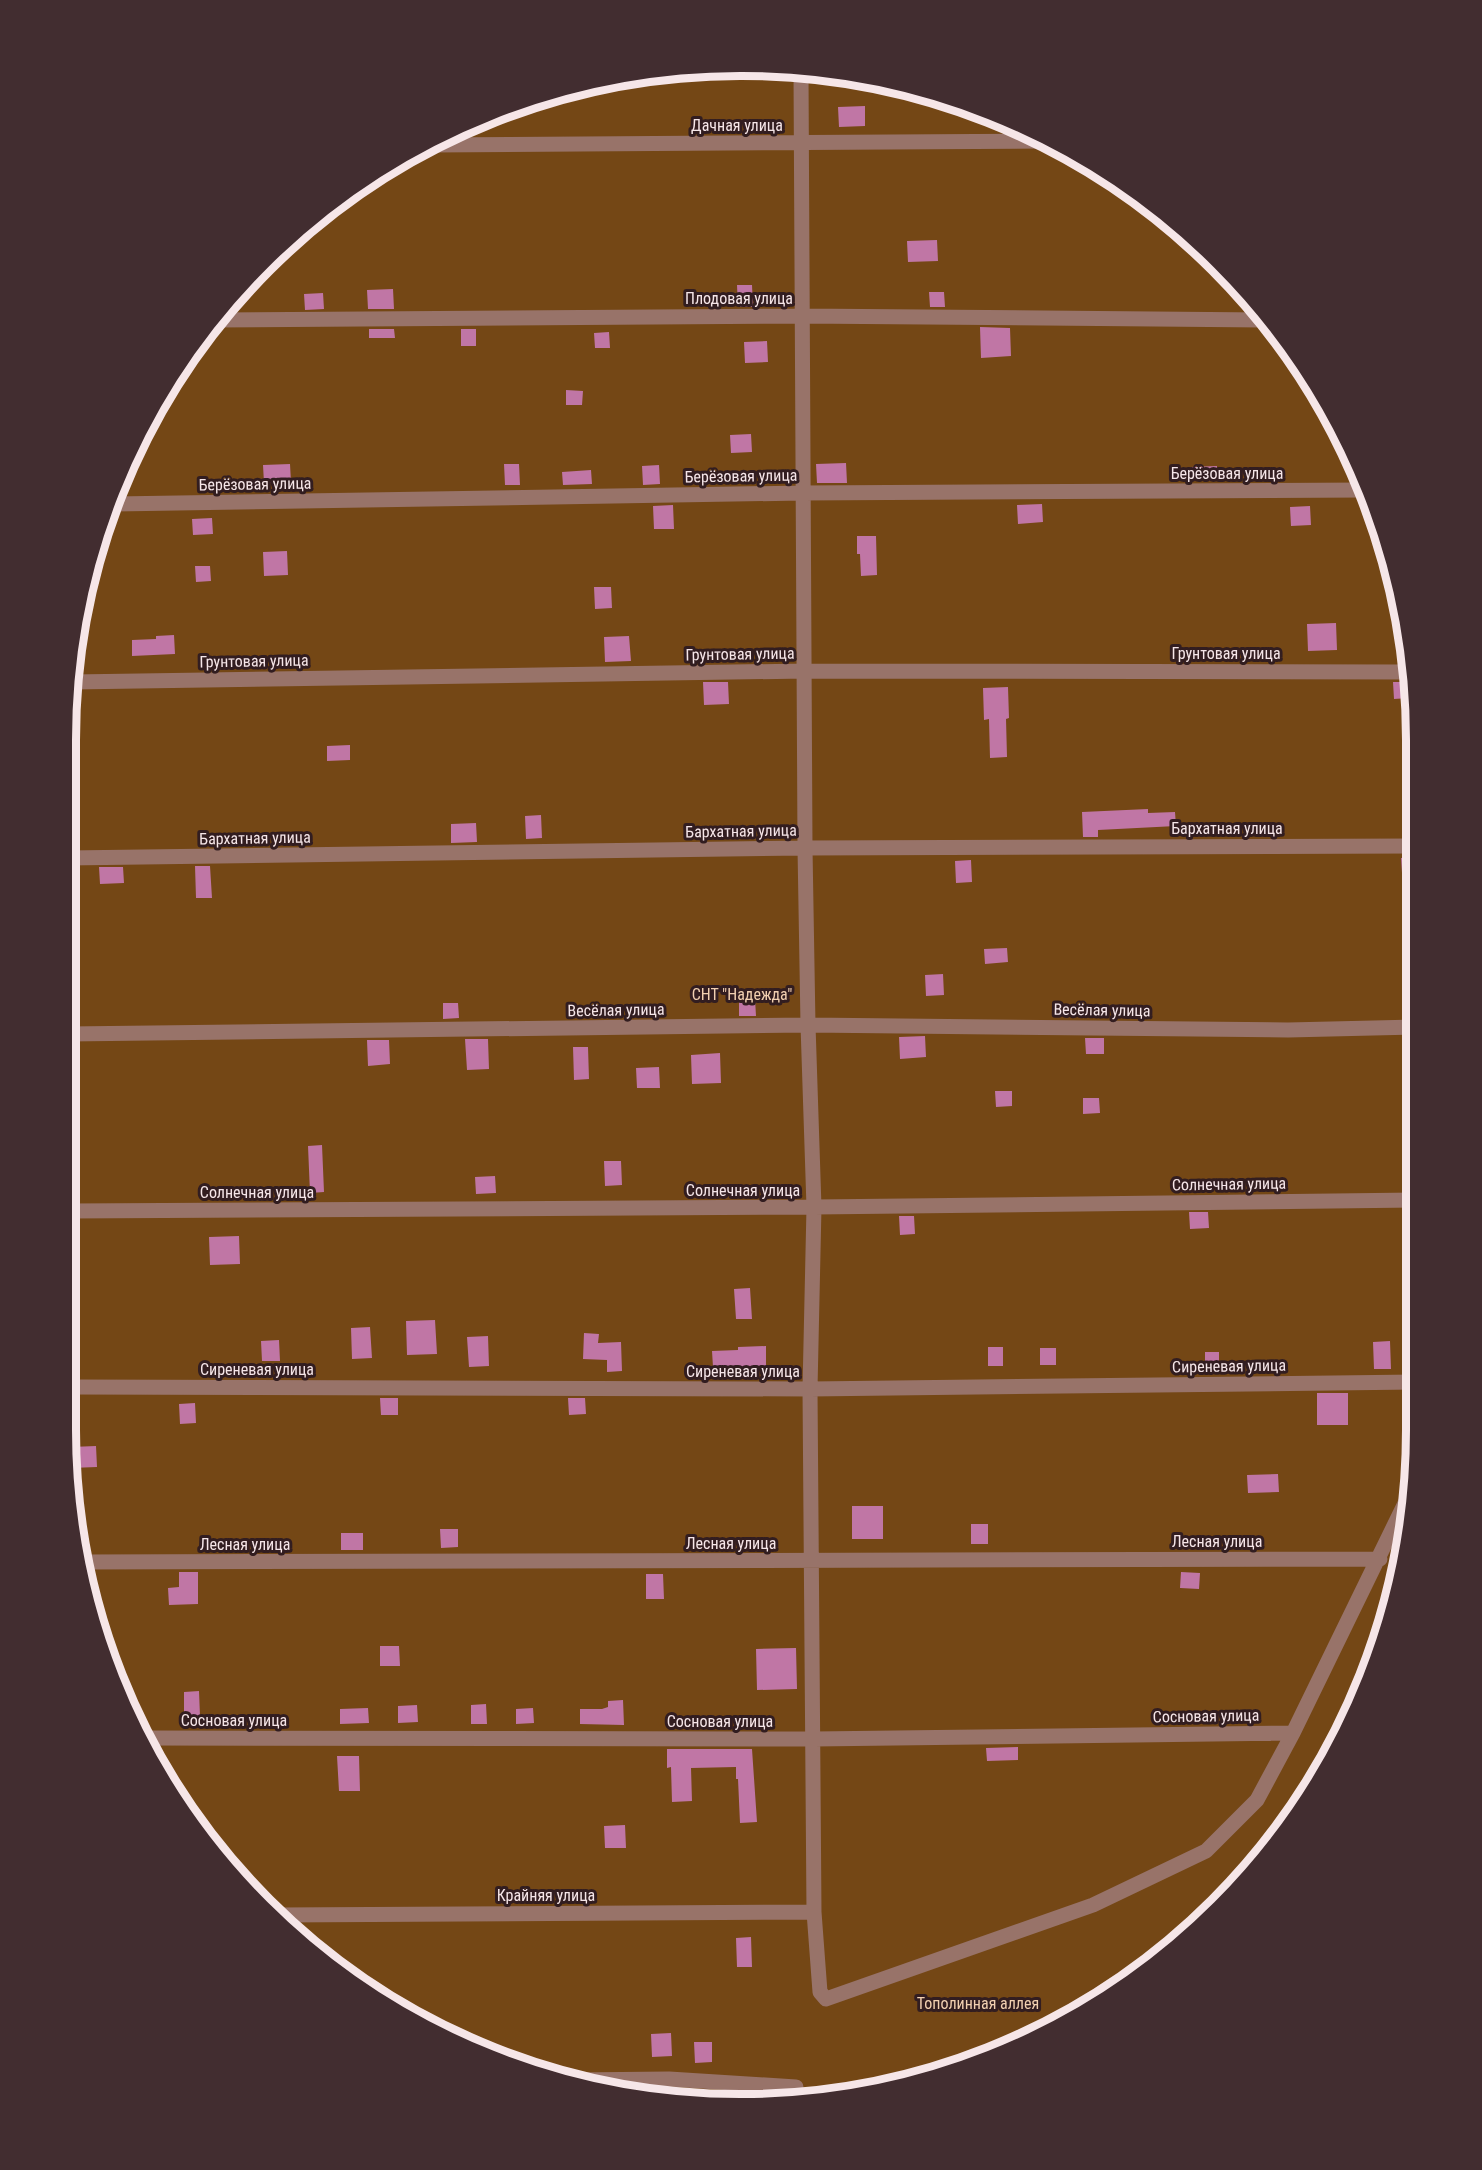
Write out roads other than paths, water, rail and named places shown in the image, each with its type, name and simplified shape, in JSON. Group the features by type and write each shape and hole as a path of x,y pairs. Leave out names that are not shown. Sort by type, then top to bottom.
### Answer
{"street":[{"path":"801,80 807,1025 814,1207 810,1389 814,1912 820,1992 826,1999 1093,1905 1206,1851 1257,1800 1400,1515"},
{"name":"Дачная улица","path":"447,145 1026,141"},
{"name":"Плодовая улица","path":"227,320 801,316 1255,320"},
{"name":"Берёзовая улица","path":"121,504 802,493 1356,490"},
{"name":"Грунтовая улица","path":"79,682 805,671 1402,672"},
{"name":"Бархатная улица","path":"76,858 805,848 1406,846"},
{"name":"Весёлая улица","path":"76,1034 807,1025 1288,1030 1406,1026"},
{"name":"Солнечная улица","path":"76,1211 814,1207 1406,1200"},
{"name":"Сиреневая улица","path":"76,1387 810,1389 1406,1382"},
{"name":"Лесная улица","path":"90,1562 1380,1559"},
{"name":"Сосновая улица","path":"153,1738 814,1739 1293,1732"},
{"name":"Крайняя улица","path":"288,1915 814,1912"},
{"path":"605,2080 669,2079 790,2091"}],"park label":[{"name":"СНТ \"Надежда\"","path":"742,994"},
{"name":"Тополинная аллея","path":"978,2003"}]}
